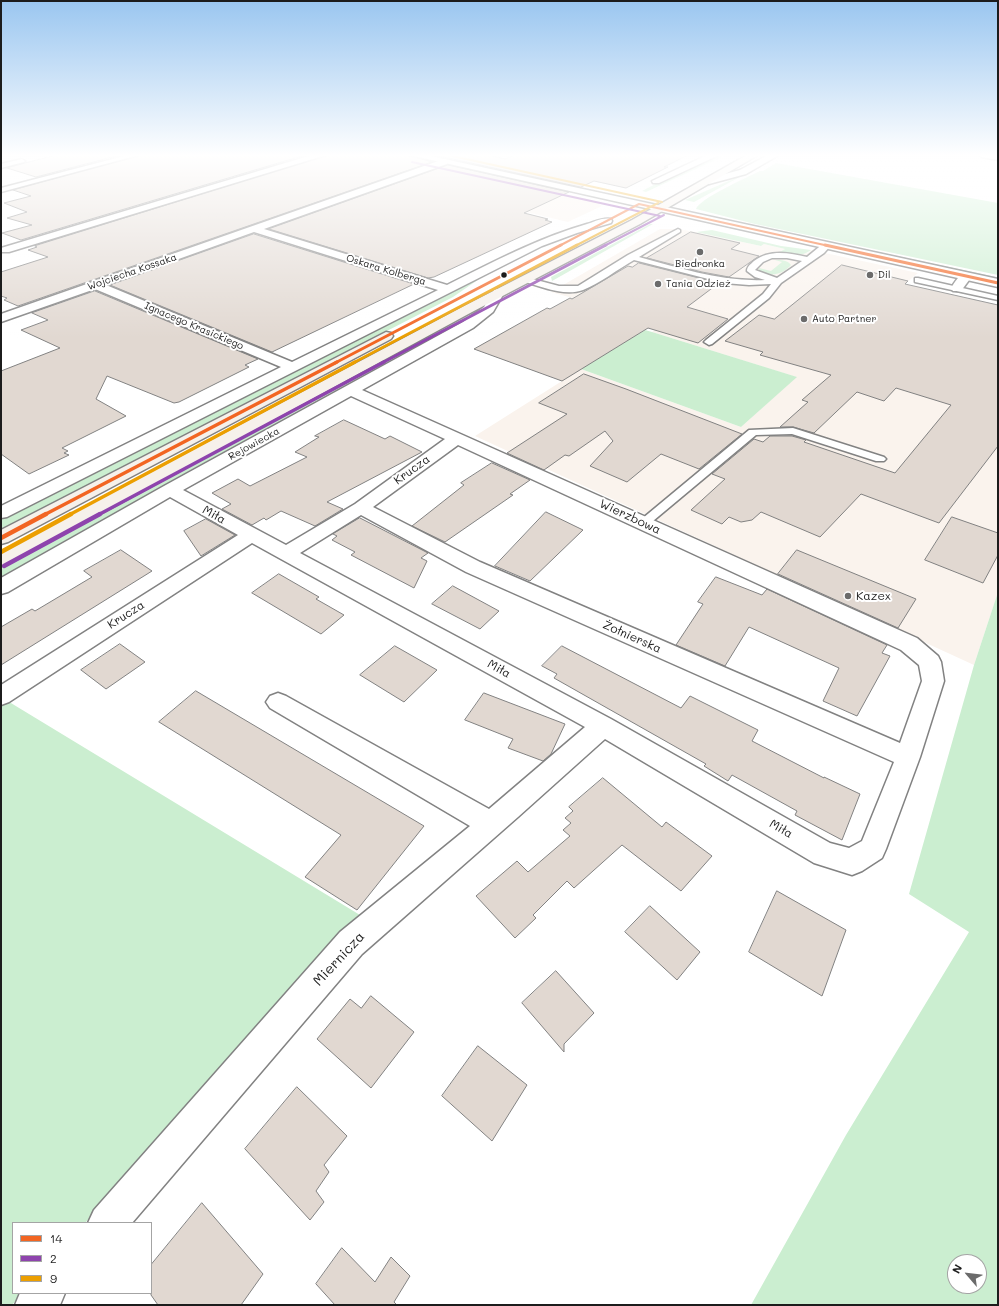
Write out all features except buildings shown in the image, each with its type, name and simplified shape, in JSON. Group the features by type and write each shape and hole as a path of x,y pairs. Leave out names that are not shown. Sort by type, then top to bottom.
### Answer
{"highway":[{"path":"1,538 617,216"},
{"name":"Rejowiecka","path":"1,560 498,293 648,216"}],"street":[{"path":"5,250 119,216"},
{"name":"Wojciecha Kossaka","path":"1,318 291,216"},
{"path":"693,216 998,282"},
{"path":"5,507 538,244 573,231 607,221"},
{"name":"Oskara Kolberga","path":"254,229 448,289"},
{"path":"957,288 966,276"},
{"name":"Ignacego Krasickiego","path":"96,285 293,366"},
{"name":"Rejowiecka","path":"1,587 170,490 468,325 489,309 498,293"},
{"name":"Wierzbowa","path":"351,390 909,644 930,662 933,681 908,757"},
{"name":"Krucza","path":"286,553 361,508 456,438"},
{"name":"Miła","path":"170,490 603,726 824,854 852,862 872,849 908,757"},
{"name":"Żołnierska","path":"361,508 473,567 908,757"},
{"name":"Krucza","path":"1,696 251,535"},
{"path":"278,702 491,824"},
{"name":"Miernicza","path":"108,1222 350,958 351,943 603,726"},
{"path":"35,1305 44,1294"}],"lane":[{"path":"525,280 557,289 570,290 580,288 678,230"},
{"path":"709,342 766,296 778,281 822,251 827,245"},
{"path":"778,281 758,275 751,271 750,268 767,257 773,255 808,260"},
{"path":"631,258 724,281 749,283 778,281"},
{"path":"918,280 998,298"},
{"path":"643,523 753,432 793,431 880,459"}],"shaded area":[{"path":"543,216 581,216 568,222"},
{"path":"660,229 678,229 761,246 764,244 785,249 781,252 808,253 811,250 918,273 876,308 998,357 998,592 974,665 475,436 581,369 741,427 796,377 652,332 662,323 551,292"}],"green space":[{"path":"723,216 998,216 998,275 755,224"},
{"path":"650,224 653,224 552,281 551,277"},
{"path":"712,230 781,246 811,250 804,254 788,254 780,252 785,249 764,244 761,246 696,232"},
{"path":"784,232 996,277 996,278 979,275"},
{"path":"775,260 788,262 791,265 784,271 776,274 768,274 759,271 759,268 771,271 782,262"},
{"path":"483,274 485,275 453,297 1,529 1,520"},
{"path":"476,311 479,311 461,325 1,581 1,569"},
{"path":"645,330 797,377 741,427 581,369"},
{"path":"998,592 998,1305 751,1305 846,1135 969,932 909,894 974,665"},
{"path":"1,697 360,915 86,1222 12,1222 12,1294 22,1294 12,1305 1,1305"}],"transit line":[{"name":"14","path":"1,538 616,216"},
{"name":"9","path":"1,552 465,303 633,216"},
{"name":"2","path":"4,566 471,315 662,216"},
{"name":"14","path":"693,216 998,283"}],"place":[{"name":"Biedronka","path":"700,252"},
{"name":"Dil","path":"870,275"},
{"name":"Tania Odzież","path":"658,284"},
{"name":"Auto Partner","path":"804,319"},
{"name":"Kazex","path":"848,596"}]}
